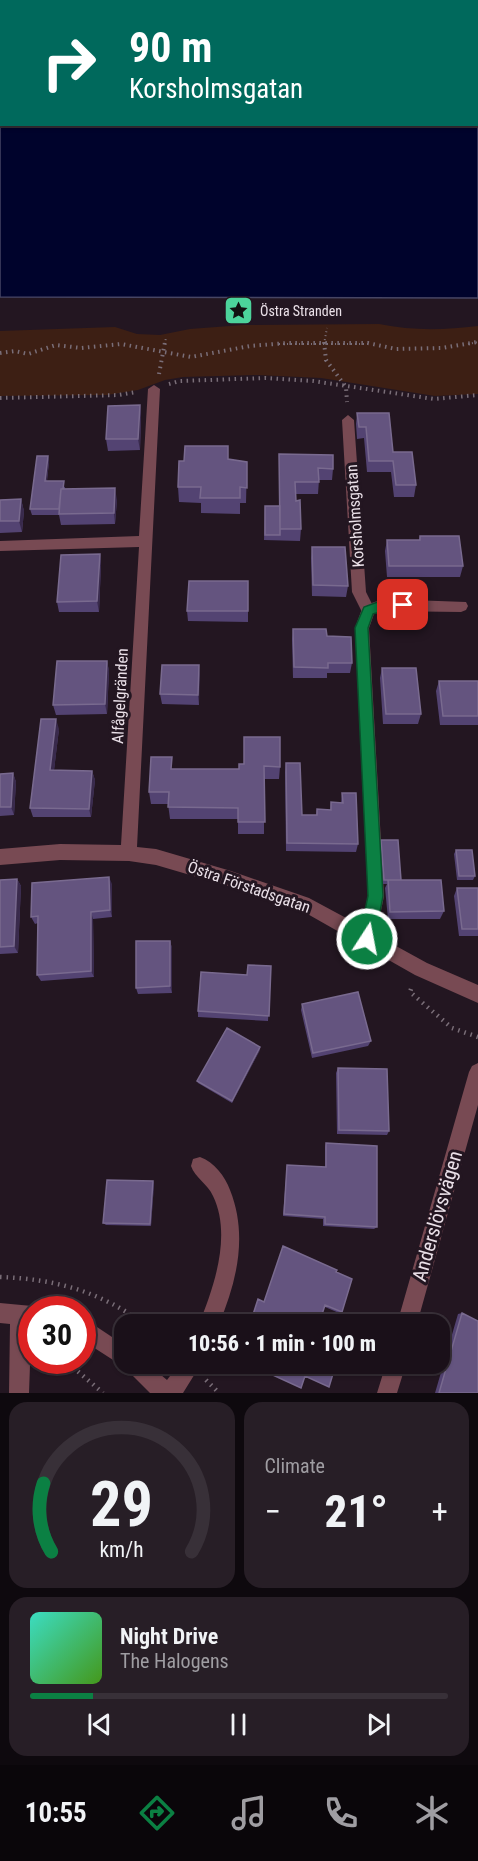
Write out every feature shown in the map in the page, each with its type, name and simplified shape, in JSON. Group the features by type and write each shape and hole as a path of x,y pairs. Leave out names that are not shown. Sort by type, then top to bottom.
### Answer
{"street":[{"name":"Alfågelgränden","path":"129,853 154,389"},
{"name":"Korsholmsgatan","path":"348,420 359,592 368,610 362,628 376,896 367,939"},
{"path":"0,546 146,541"},
{"path":"368,610 383,605 461,606"},
{"name":"Östra Förstadsgatan","path":"0,856 60,852 129,853 156,857 231,879 309,906 421,969 478,994"},
{"name":"Anderslövsvägen","path":"409,1314 478,1072"},
{"path":"200,1166 221,1190 230,1223 227,1268 214,1314"},
{"path":"17,1314 19,1393"},
{"path":"96,1337 114,1350"},
{"path":"145,1374 168,1393 183,1374"},
{"path":"387,1393 393,1374"}],"path":[{"path":"327,328 324,344 326,360 346,387 348,420"},
{"path":"154,389 161,368 166,337"},
{"path":"0,352 15,351 28,354 56,345 81,348 121,344 191,357 250,346 287,343 368,343 396,349 442,348 478,342"},
{"path":"0,398 119,395 154,389 180,381 266,378 434,399 478,395"},
{"path":"421,969 410,992 452,1028 478,1037"},
{"path":"0,1277 50,1280 91,1292 132,1314"},
{"path":"81,1374 103,1393"}],"shaded area":[{"path":"379,324 428,329 478,326 478,394 435,396 321,378 257,375 183,377 165,380 138,390 107,395 0,396 0,331 115,327 137,334 160,335 190,329 243,325"}],"water":[{"path":"0,126 478,126 478,298 0,297"}],"building":[{"path":"140,405 138,439 106,439 108,406"},
{"path":"357,413 389,413 393,452 412,452 416,485 396,485 393,461 369,461 366,427 359,427"},
{"path":"185,446 228,446 228,459 247,462 247,488 240,487 240,498 200,498 201,487 178,487 179,461 184,461"},
{"path":"279,454 333,455 333,469 318,468 319,482 295,482 296,501 300,500 301,529 280,529"},
{"path":"37,456 48,456 45,481 64,481 59,509 30,509"},
{"path":"115,488 114,513 59,514 61,489"},
{"path":"21,499 19,521 0,521 0,500"},
{"path":"265,506 280,506 280,535 265,535"},
{"path":"420,536 459,536 463,566 389,566 387,540 420,540"},
{"path":"312,547 345,547 348,586 313,585"},
{"path":"100,554 97,601 57,602 61,555"},
{"path":"189,581 248,581 248,611 187,611"},
{"path":"293,629 326,629 327,636 351,637 352,663 328,663 328,668 294,667"},
{"path":"57,661 107,661 105,704 53,705"},
{"path":"162,665 199,665 198,695 160,694"},
{"path":"382,668 416,668 421,714 386,714"},
{"path":"439,681 478,681 478,716 443,716"},
{"path":"41,719 56,719 50,770 92,771 89,809 30,808"},
{"path":"244,737 280,737 280,767 264,766 265,822 238,822 238,808 168,807 169,792 149,792 151,757 172,757 171,769 239,769 239,764 244,764"},
{"path":"286,763 300,763 302,815 317,815 317,809 331,810 331,802 343,803 342,793 356,793 358,844 287,843"},
{"path":"13,773 11,807 0,807 0,774"},
{"path":"381,840 398,840 401,880 384,880"},
{"path":"456,850 472,850 475,876 459,876"},
{"path":"109,877 110,910 91,912 91,971 37,975 38,916 31,917 32,883"},
{"path":"17,879 14,946 0,947 0,880"},
{"path":"388,880 441,880 444,911 390,912"},
{"path":"457,888 478,888 478,929 462,929"},
{"path":"136,941 170,941 170,986 136,988"},
{"path":"248,965 271,966 269,1016 198,1011 201,972 247,975"},
{"path":"358,992 371,1041 313,1053 302,1004"},
{"path":"227,1028 260,1047 232,1101 197,1081"},
{"path":"338,1068 387,1069 389,1131 339,1130"},
{"path":"326,1143 377,1146 377,1227 325,1224 325,1217 284,1214 287,1165 326,1167"},
{"path":"107,1180 153,1181 150,1224 103,1223"},
{"path":"283,1246 352,1279 342,1312 325,1305 322,1314 253,1314 258,1299 264,1302"},
{"path":"462,1313 478,1321 478,1393 439,1393 444,1374 450,1374 450,1355"},
{"path":"271,1374 333,1374 329,1387 305,1376 301,1388"}],"place":[{"name":"Östra Stranden","path":"239,311"}],"route":[{"path":"367,939 376,896 362,628 368,610 383,605 403,605"}]}
